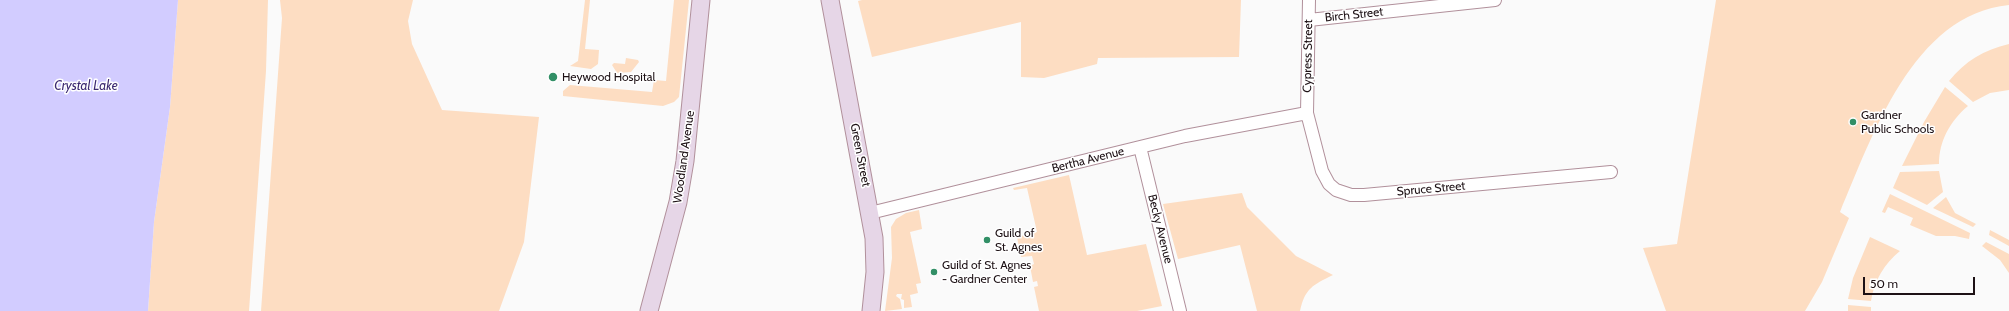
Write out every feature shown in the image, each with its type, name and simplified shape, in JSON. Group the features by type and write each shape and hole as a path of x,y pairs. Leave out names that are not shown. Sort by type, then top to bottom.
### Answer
{"street":[{"name":"Woodland Avenue","path":"649,311 678,202 685,161 701,0"},
{"name":"Green Street","path":"830,0 870,213 875,255 874,289 871,311"},
{"name":"Cypress Street","path":"1307,113 1309,0"},
{"name":"Birch Street","path":"1309,20 1495,0"},
{"name":"Bertha Avenue","path":"870,213 1189,135 1307,113"},
{"name":"Spruce Street","path":"1307,113 1322,171 1333,188 1351,195 1611,172"},
{"name":"Becky Avenue","path":"1140,147 1180,311"}],"shaded area":[{"path":"178,0 268,0 266,71 249,311 148,311 154,222 170,107"},
{"path":"280,0 413,0 408,21 412,44 442,110 539,117 524,242 499,311 261,311 282,18"},
{"path":"585,0 590,0 585,49 599,50 598,64 591,69 570,66 578,61"},
{"path":"674,0 689,0 679,97 674,102 663,106 563,96 563,91 570,85 652,92 654,80 666,81"},
{"path":"1241,0 1239,57 1098,58 1097,64 1044,78 1021,77 1021,22 872,57 858,1"},
{"path":"1716,0 2009,0 2009,5 1975,13 1947,31 1922,55 1900,84 1866,149 1840,212 1849,218 1822,282 1805,311 1666,311 1643,248 1677,244"},
{"path":"2009,44 2009,90 1990,93 1973,102 1949,81 1968,62 1976,57 2000,46"},
{"path":"626,58 638,60 639,62 631,72 617,73 612,65 614,63 625,64"},
{"path":"1945,87 1968,106 1956,118 1943,139 1939,164 1902,166 1924,122"},
{"path":"1939,171 1943,192 1927,205 1893,188 1900,172"},
{"path":"1069,175 1087,255 1146,244 1162,306 1137,311 1039,311 1034,287 1038,286 1037,281 1033,282 1030,266 1034,264 1032,256 1021,257 1017,237 1037,232 1027,188 1014,190 1013,188"},
{"path":"1242,193 1247,207 1296,256 1333,275 1315,285 1307,292 1300,311 1257,311 1240,245 1178,259 1163,204"},
{"path":"1890,194 1970,233 1969,239 1955,236 1936,236 1910,225 1913,218 1888,207 1885,213 1882,212"},
{"path":"1946,197 1955,213 1976,224 1973,227 1933,208"},
{"path":"919,210 922,229 910,232 921,283 916,284 918,293 910,295 912,307 904,308 904,300 901,299 902,294 897,294 896,296 900,299 902,309 885,311 892,258 891,227 896,219 906,213"},
{"path":"1990,230 2009,240 2009,246 1989,235"},
{"path":"1870,237 1900,251 1889,261 1881,273 1872,294 1871,301 1848,299 1853,278"},
{"path":"1986,242 2009,254 2009,273 2000,260 1982,246"},
{"path":"1848,305 1871,307 1871,311 1848,311"}],"water":[{"name":"Crystal Lake","path":"0,0 178,0 170,107 154,222 148,311 0,311"}],"place":[{"name":"Heywood Hospital","path":"553,77"},
{"name":"Gardner Public Schools","path":"1853,122"},
{"name":"Guild of St. Agnes","path":"987,240"},
{"name":"Guild of St. Agnes - Gardner Center","path":"934,272"}]}
